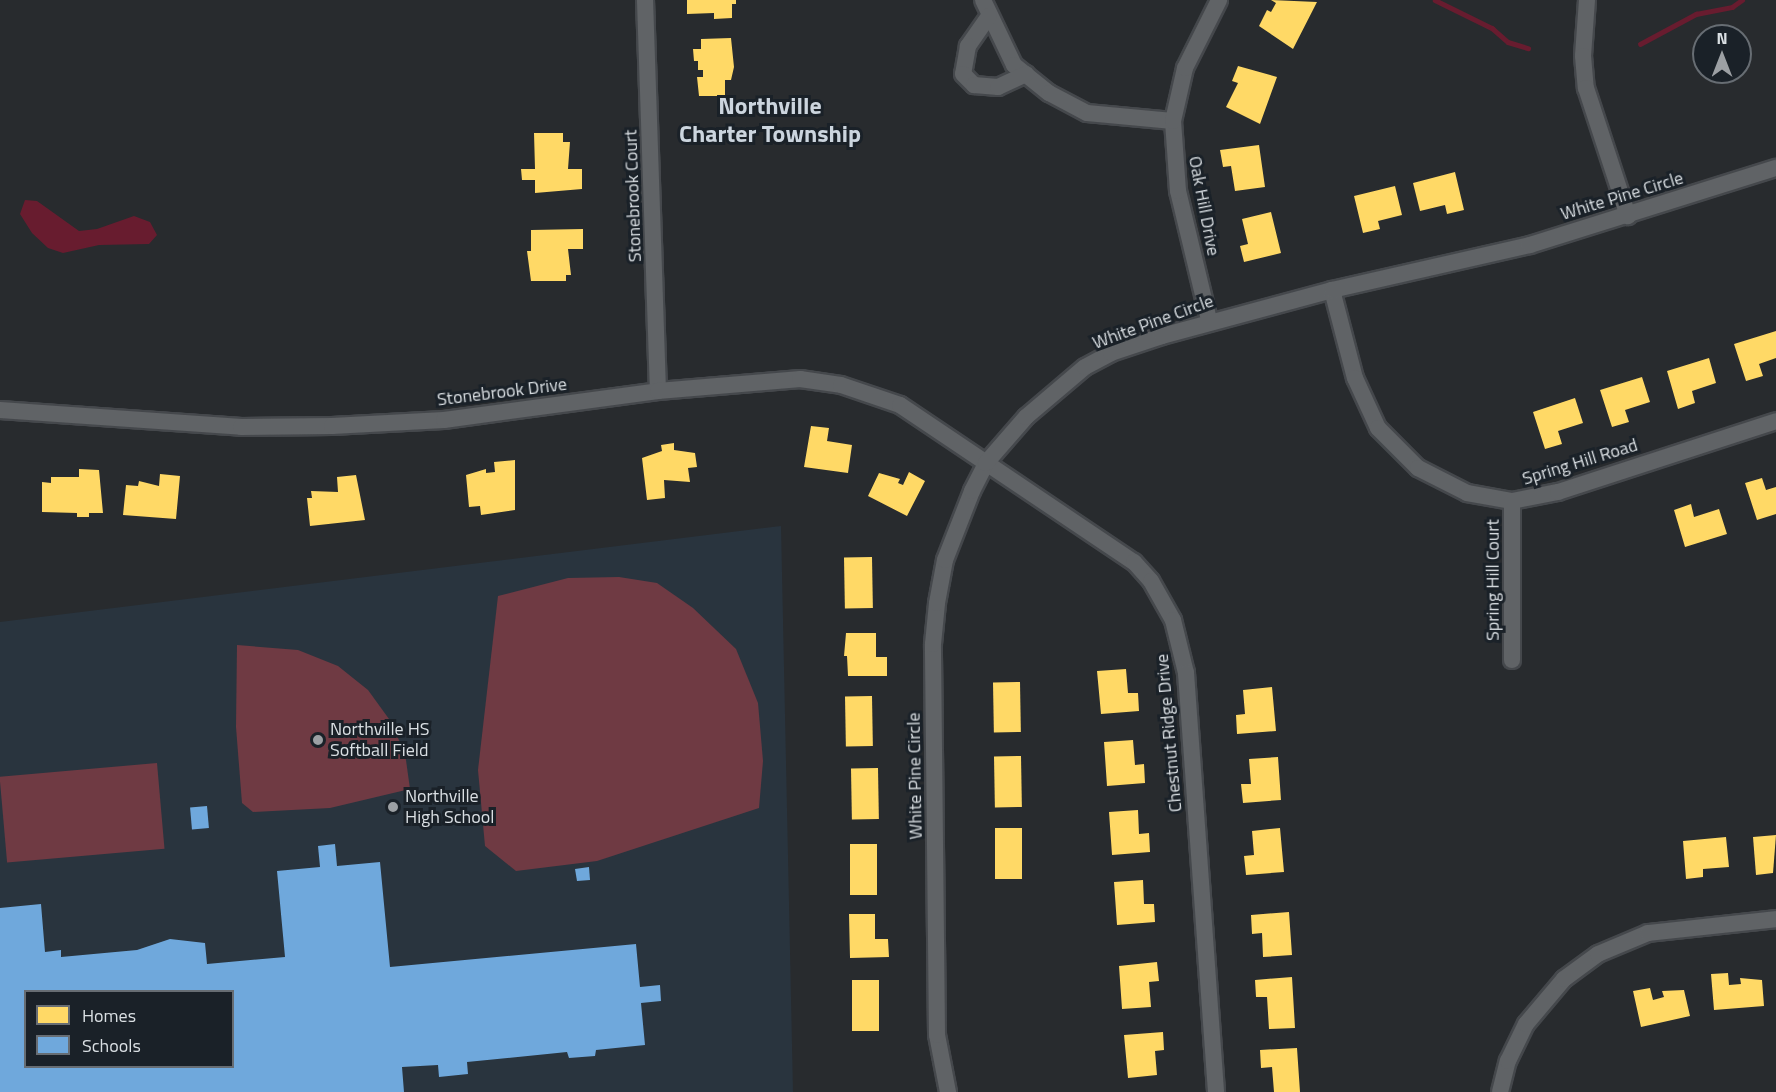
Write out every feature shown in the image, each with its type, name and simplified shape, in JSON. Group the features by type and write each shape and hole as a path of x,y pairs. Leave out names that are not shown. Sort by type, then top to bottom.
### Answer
{"street":[{"name":"Stonebrook Court","path":"645,0 658,391"},
{"name":"Oak Hill Drive","path":"1209,321 1178,191 1173,121 1189,58 1219,0"},
{"path":"1587,0 1583,56 1586,88 1628,216"},
{"path":"986,8 1014,64 1049,93 1087,113 1173,121"},
{"path":"986,8 968,46 963,74 974,85 998,87 1026,75"},
{"name":"White Pine Circle","path":"948,1092 937,1035 933,644 945,560 959,520 986,463 1026,417 1085,367 1111,353 1209,321 1530,244 1628,216 1776,168"},
{"name":"Spring Hill Road","path":"1332,290 1355,378 1378,428 1400,452 1439,482 1467,494 1512,501 1558,492 1776,421"},
{"name":"Stonebrook Drive","path":"0,410 241,427 332,426 444,420 658,391 800,380 841,385 900,405 986,463"},
{"name":"Chestnut Ridge Drive","path":"986,463 1134,562 1151,581 1173,620 1186,674 1216,1092"},
{"name":"Spring Hill Court","path":"1512,501 1512,660"},
{"path":"1500,1092 1508,1061 1526,1024 1557,986 1598,954 1648,933 1776,919"}],"shaded area":[{"path":"25,200 37,201 79,231 97,229 134,216 150,222 157,235 149,244 99,245 63,253 48,248 32,233 20,214"},
{"name":"Northville High School","path":"781,526 793,1092 0,1092 0,622"},
{"path":"619,577 657,583 693,608 736,649 758,703 763,761 759,808 597,861 516,871 485,846 478,770 498,596 568,578"},
{"name":"Northville HS Softball Field","path":"237,645 298,650 338,666 368,690 389,719 405,753 410,789 330,808 253,812 242,803 236,727"},
{"path":"157,763 164,849 7,862 0,777"}],"building: Homes":[{"path":"687,0 736,0 736,4 732,4 732,18 714,19 714,13 687,14"},
{"path":"1271,0 1317,2 1293,49 1259,26 1267,10 1271,12 1276,3"},
{"path":"731,38 734,67 731,80 725,80 725,96 699,96 697,77 703,77 703,70 698,70 698,61 694,61 693,49 701,49 701,39"},
{"path":"1238,66 1277,77 1260,124 1226,107 1238,83 1232,81"},
{"path":"534,133 563,133 563,142 570,142 568,169 582,169 582,189 535,193 535,180 522,180 521,169 535,169"},
{"path":"1259,145 1265,187 1235,191 1231,166 1223,167 1220,150"},
{"path":"1455,172 1464,210 1447,214 1445,205 1420,211 1413,183"},
{"path":"1395,186 1402,215 1378,221 1380,229 1363,233 1354,196"},
{"path":"1271,212 1281,253 1244,262 1240,246 1248,244 1242,219"},
{"path":"583,229 583,249 568,249 571,275 566,275 566,281 531,281 527,251 531,251 531,230"},
{"path":"1776,331 1776,358 1759,364 1763,376 1746,381 1734,344"},
{"path":"1709,358 1716,383 1692,391 1695,403 1678,409 1667,371"},
{"path":"1642,377 1650,402 1625,410 1629,422 1612,427 1600,390"},
{"path":"1575,398 1583,423 1558,431 1562,444 1545,449 1533,412"},
{"path":"811,426 829,428 827,441 852,445 848,473 804,467"},
{"path":"674,443 674,450 695,453 697,467 688,468 690,482 664,480 665,498 647,500 642,458 662,451 661,445"},
{"path":"515,460 515,510 481,515 480,506 469,507 466,475 486,469 486,473 495,472 494,462"},
{"path":"79,469 99,470 103,513 89,513 89,517 77,517 77,513 42,512 42,482 51,483 51,477 79,477"},
{"path":"909,472 925,481 907,516 868,496 879,473 900,479 898,483 903,485"},
{"path":"160,474 180,476 176,519 123,515 126,485 138,486 139,481 159,486"},
{"path":"356,475 365,520 310,526 307,498 312,498 311,491 338,492 337,477"},
{"path":"1762,478 1766,490 1776,487 1776,514 1757,520 1745,483"},
{"path":"1691,504 1694,517 1719,509 1727,534 1685,547 1674,510"},
{"path":"844,557 872,557 873,608 845,608"},
{"path":"846,633 876,633 876,657 887,657 887,676 848,676 847,656 844,656"},
{"path":"1126,669 1128,693 1138,693 1139,711 1101,714 1097,671"},
{"path":"993,682 1020,682 1021,732 994,732"},
{"path":"1272,687 1276,731 1237,734 1236,715 1245,714 1243,690"},
{"path":"845,696 872,696 873,746 846,746"},
{"path":"1133,740 1135,765 1144,764 1145,783 1107,786 1104,742"},
{"path":"994,756 1021,756 1022,807 995,807"},
{"path":"1278,757 1281,800 1243,803 1241,784 1251,784 1249,759"},
{"path":"851,768 878,768 879,819 852,819"},
{"path":"1138,810 1139,834 1149,833 1150,852 1112,855 1109,812"},
{"path":"995,828 1022,828 1022,879 995,879"},
{"path":"1280,828 1284,872 1246,875 1244,856 1254,855 1252,831"},
{"path":"1776,835 1773,873 1756,875 1753,837"},
{"path":"1726,837 1729,867 1703,869 1703,877 1686,879 1683,841"},
{"path":"850,844 877,844 877,895 850,895"},
{"path":"1143,880 1144,904 1154,904 1155,922 1117,925 1114,882"},
{"path":"1289,912 1292,955 1263,957 1262,933 1252,934 1251,915"},
{"path":"849,914 875,914 875,939 888,939 889,957 850,958"},
{"path":"1157,962 1159,981 1149,982 1151,1007 1122,1009 1119,966"},
{"path":"1728,973 1729,985 1741,984 1740,978 1762,980 1764,1006 1714,1010 1711,974"},
{"path":"1292,977 1295,1028 1269,1029 1267,997 1256,997 1255,980"},
{"path":"852,980 879,980 879,1031 852,1031"},
{"path":"1650,988 1653,1000 1664,997 1662,991 1684,990 1690,1016 1641,1027 1633,991"},
{"path":"1163,1032 1164,1050 1155,1051 1157,1075 1128,1078 1124,1035"},
{"path":"1297,1048 1300,1092 1274,1092 1272,1067 1261,1068 1260,1050"}],"building: Schools":[{"path":"207,806 209,828 192,829 190,807"},
{"path":"335,844 337,866 380,862 390,967 636,944 640,987 660,985 661,1001 641,1003 645,1045 596,1050 595,1056 569,1058 567,1052 467,1062 468,1074 439,1077 438,1065 402,1067 404,1092 0,1092 0,908 41,904 45,952 61,950 61,957 137,950 170,939 205,943 207,964 285,957 277,871 320,867 318,846"},
{"path":"589,867 590,880 577,881 575,869"}],"waterway":[{"path":"1435,0 1492,28 1508,42 1528,48"},
{"path":"1640,44 1696,14 1732,7 1742,0"}],"place":[{"name":"Northville HS Softball Field","path":"318,740"},
{"name":"Northville High School","path":"393,807"}],"district":[{"name":"Northville Charter Township","path":"770,120"}]}
